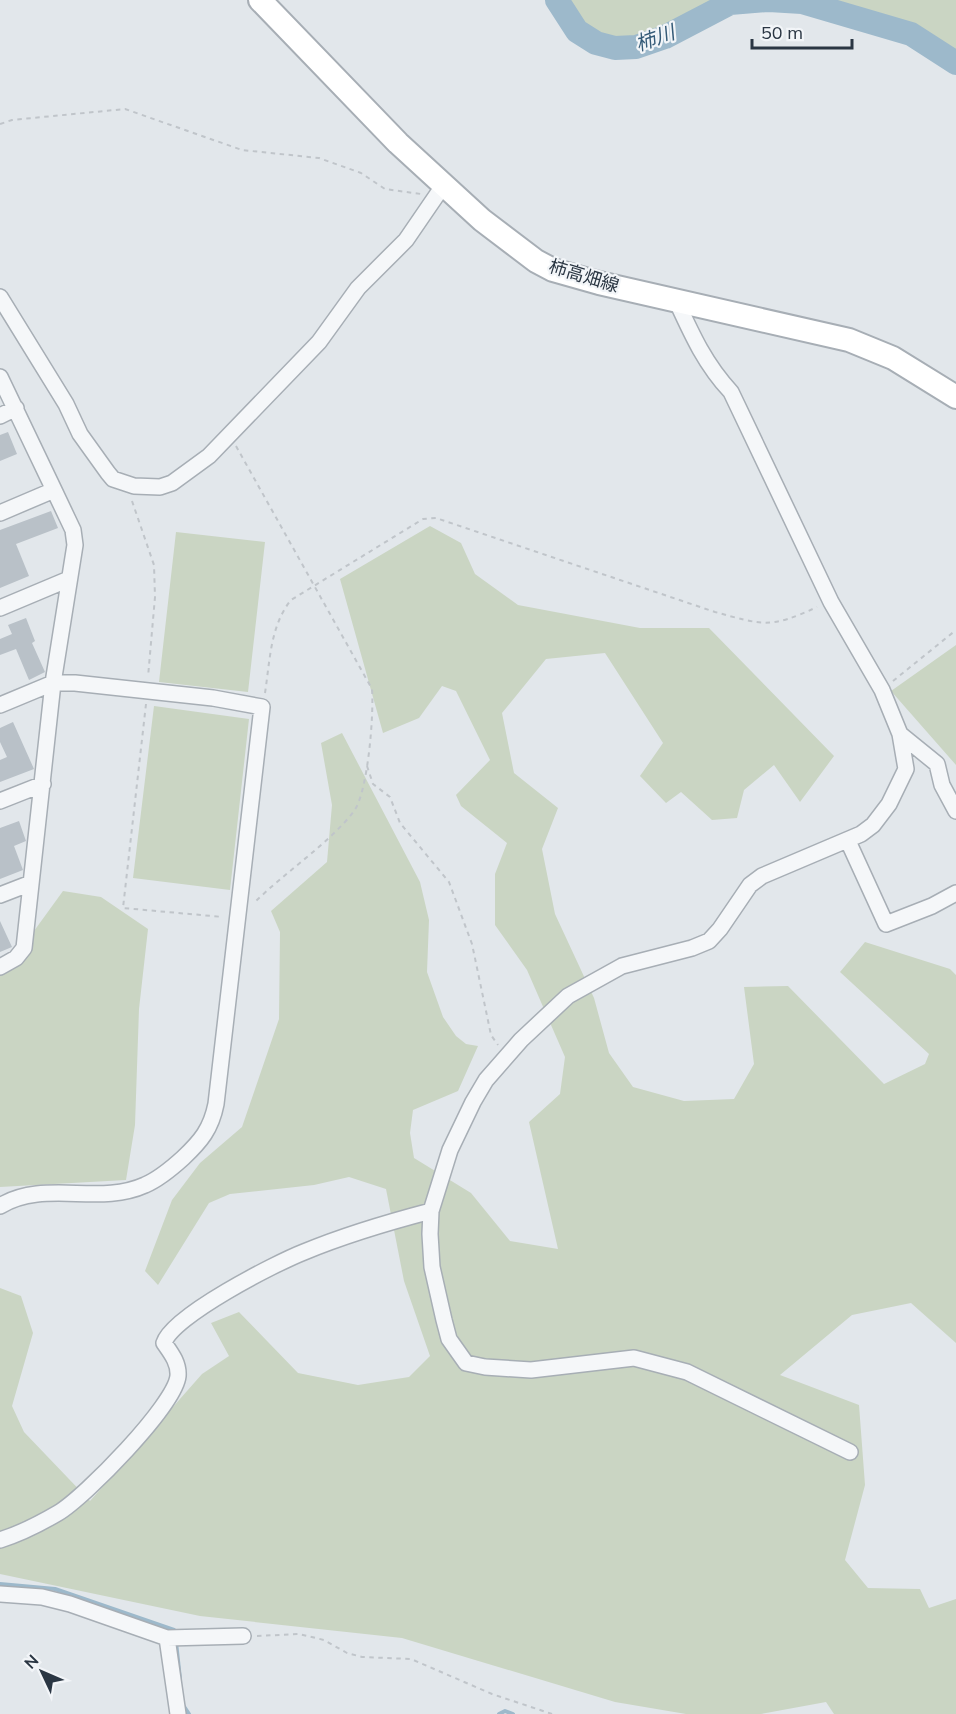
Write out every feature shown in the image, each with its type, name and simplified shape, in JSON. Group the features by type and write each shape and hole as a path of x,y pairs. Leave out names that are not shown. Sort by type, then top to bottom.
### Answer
{"main road":[{"name":"柿高畑線","path":"261,0 439,192 512,245 553,270 849,340 893,358 956,397"}],"street":[{"path":"0,297 99,463 113,479 134,486 160,487 172,483 209,456 319,342 358,288 406,240 439,192"},
{"path":"676,300 706,362 731,392 831,602 882,690 900,734 906,769 899,785 873,825 848,841 762,876 750,885 709,941 692,948 622,966 568,996 507,1056 486,1080 457,1132 431,1211 432,1267 449,1340 466,1363 531,1370 634,1358 687,1372 850,1452"},
{"path":"0,377 73,530 75,544 53,683 24,948 16,958 0,967"},
{"path":"0,416 16,408"},
{"path":"0,513 54,490"},
{"path":"0,608 69,579"},
{"path":"0,705 53,683 75,683 213,698 262,707 216,1104 209,1131 199,1143 161,1176 130,1191 35,1193 14,1198 0,1206"},
{"path":"900,734 937,764 942,785 956,811"},
{"path":"0,801 43,784"},
{"path":"848,841 886,924 932,906 956,893"},
{"path":"0,895 31,883"},
{"path":"0,1540 59,1513 81,1496 143,1431 176,1387 177,1364 164,1343 167,1334 189,1314 305,1251 431,1211"},
{"path":"0,1594 42,1597 70,1604 167,1638 243,1636"},
{"path":"167,1638 178,1714"}],"path":[{"path":"0,123 125,110 242,150 319,158 361,173 385,189 424,194 439,192"},
{"path":"134,486 131,496 154,565 155,581 147,692 123,908 238,919 279,878 339,828 355,809 367,766 372,688 230,436"},
{"path":"262,707 275,631 283,611 291,600 423,519 436,518 715,612 758,624 785,622 831,602"},
{"path":"882,690 956,630"},
{"path":"367,766 373,784 390,797 400,823 448,882 472,944 490,1035 507,1056"},
{"path":"243,1636 299,1634 324,1640 347,1653 362,1657 411,1659 492,1694 552,1714"}],"green space":[{"path":"568,0 720,0 689,18 651,35 632,40 613,41 596,36 582,25"},
{"path":"810,0 956,0 956,52 918,27"},
{"path":"430,526 461,543 475,574 518,605 640,628 709,628 834,756 800,802 774,765 744,790 737,818 712,820 681,792 666,803 640,776 663,743 605,653 546,659 502,713 514,773 558,808 542,849 555,914 594,998 609,1053 633,1087 684,1101 734,1099 754,1064 744,987 788,986 884,1084 925,1064 929,1054 840,972 865,942 950,969 956,975 956,1343 911,1303 852,1315 780,1375 859,1405 865,1485 845,1560 868,1588 920,1589 929,1608 956,1599 956,1714 834,1714 826,1702 761,1714 686,1714 615,1702 402,1638 200,1616 0,1574 0,1288 21,1296 33,1333 12,1406 24,1432 90,1501 202,1374 229,1356 211,1323 239,1312 298,1373 358,1385 409,1377 430,1356 404,1281 386,1189 349,1177 314,1185 230,1194 209,1203 158,1285 145,1271 172,1200 200,1163 242,1127 279,1019 280,932 271,911 327,862 332,805 321,743 342,733 420,882 429,920 427,972 443,1017 456,1036 466,1044 478,1046 458,1091 413,1110 410,1133 414,1158 471,1193 510,1241 558,1249 529,1122 560,1094 565,1057 527,970 495,925 495,874 507,843 461,806 456,795 490,760 456,691 442,686 419,718 383,733 340,579"},
{"path":"176,532 265,542 248,692 159,682"},
{"path":"956,645 956,765 891,691"},
{"path":"154,706 249,719 230,890 133,878"},
{"path":"63,891 101,897 148,929 139,1009 135,1125 126,1180 0,1187 0,972 30,950 34,931"}],"building":[{"path":"8,432 17,454 0,461 0,435"},
{"path":"51,511 58,528 16,544 29,576 0,588 0,530"},
{"path":"26,618 35,641 32,643 45,672 29,680 16,649 0,655 0,639 12,634 8,625"},
{"path":"13,722 34,769 0,782 0,760 7,757 0,742 0,728"},
{"path":"19,821 26,841 14,846 23,870 0,879 0,828"},
{"path":"0,921 12,947 0,952"}],"waterway":[{"name":"柿川","path":"557,0 577,31 596,43 615,48 636,47 665,37 730,3 768,0"},
{"name":"柿川","path":"769,0 802,2 911,34 956,63"},
{"path":"0,1584 55,1589 174,1630 175,1635"},
{"path":"176,1642 180,1679"},
{"path":"183,1705 189,1714"},
{"path":"499,1714 505,1711 513,1714"}]}
